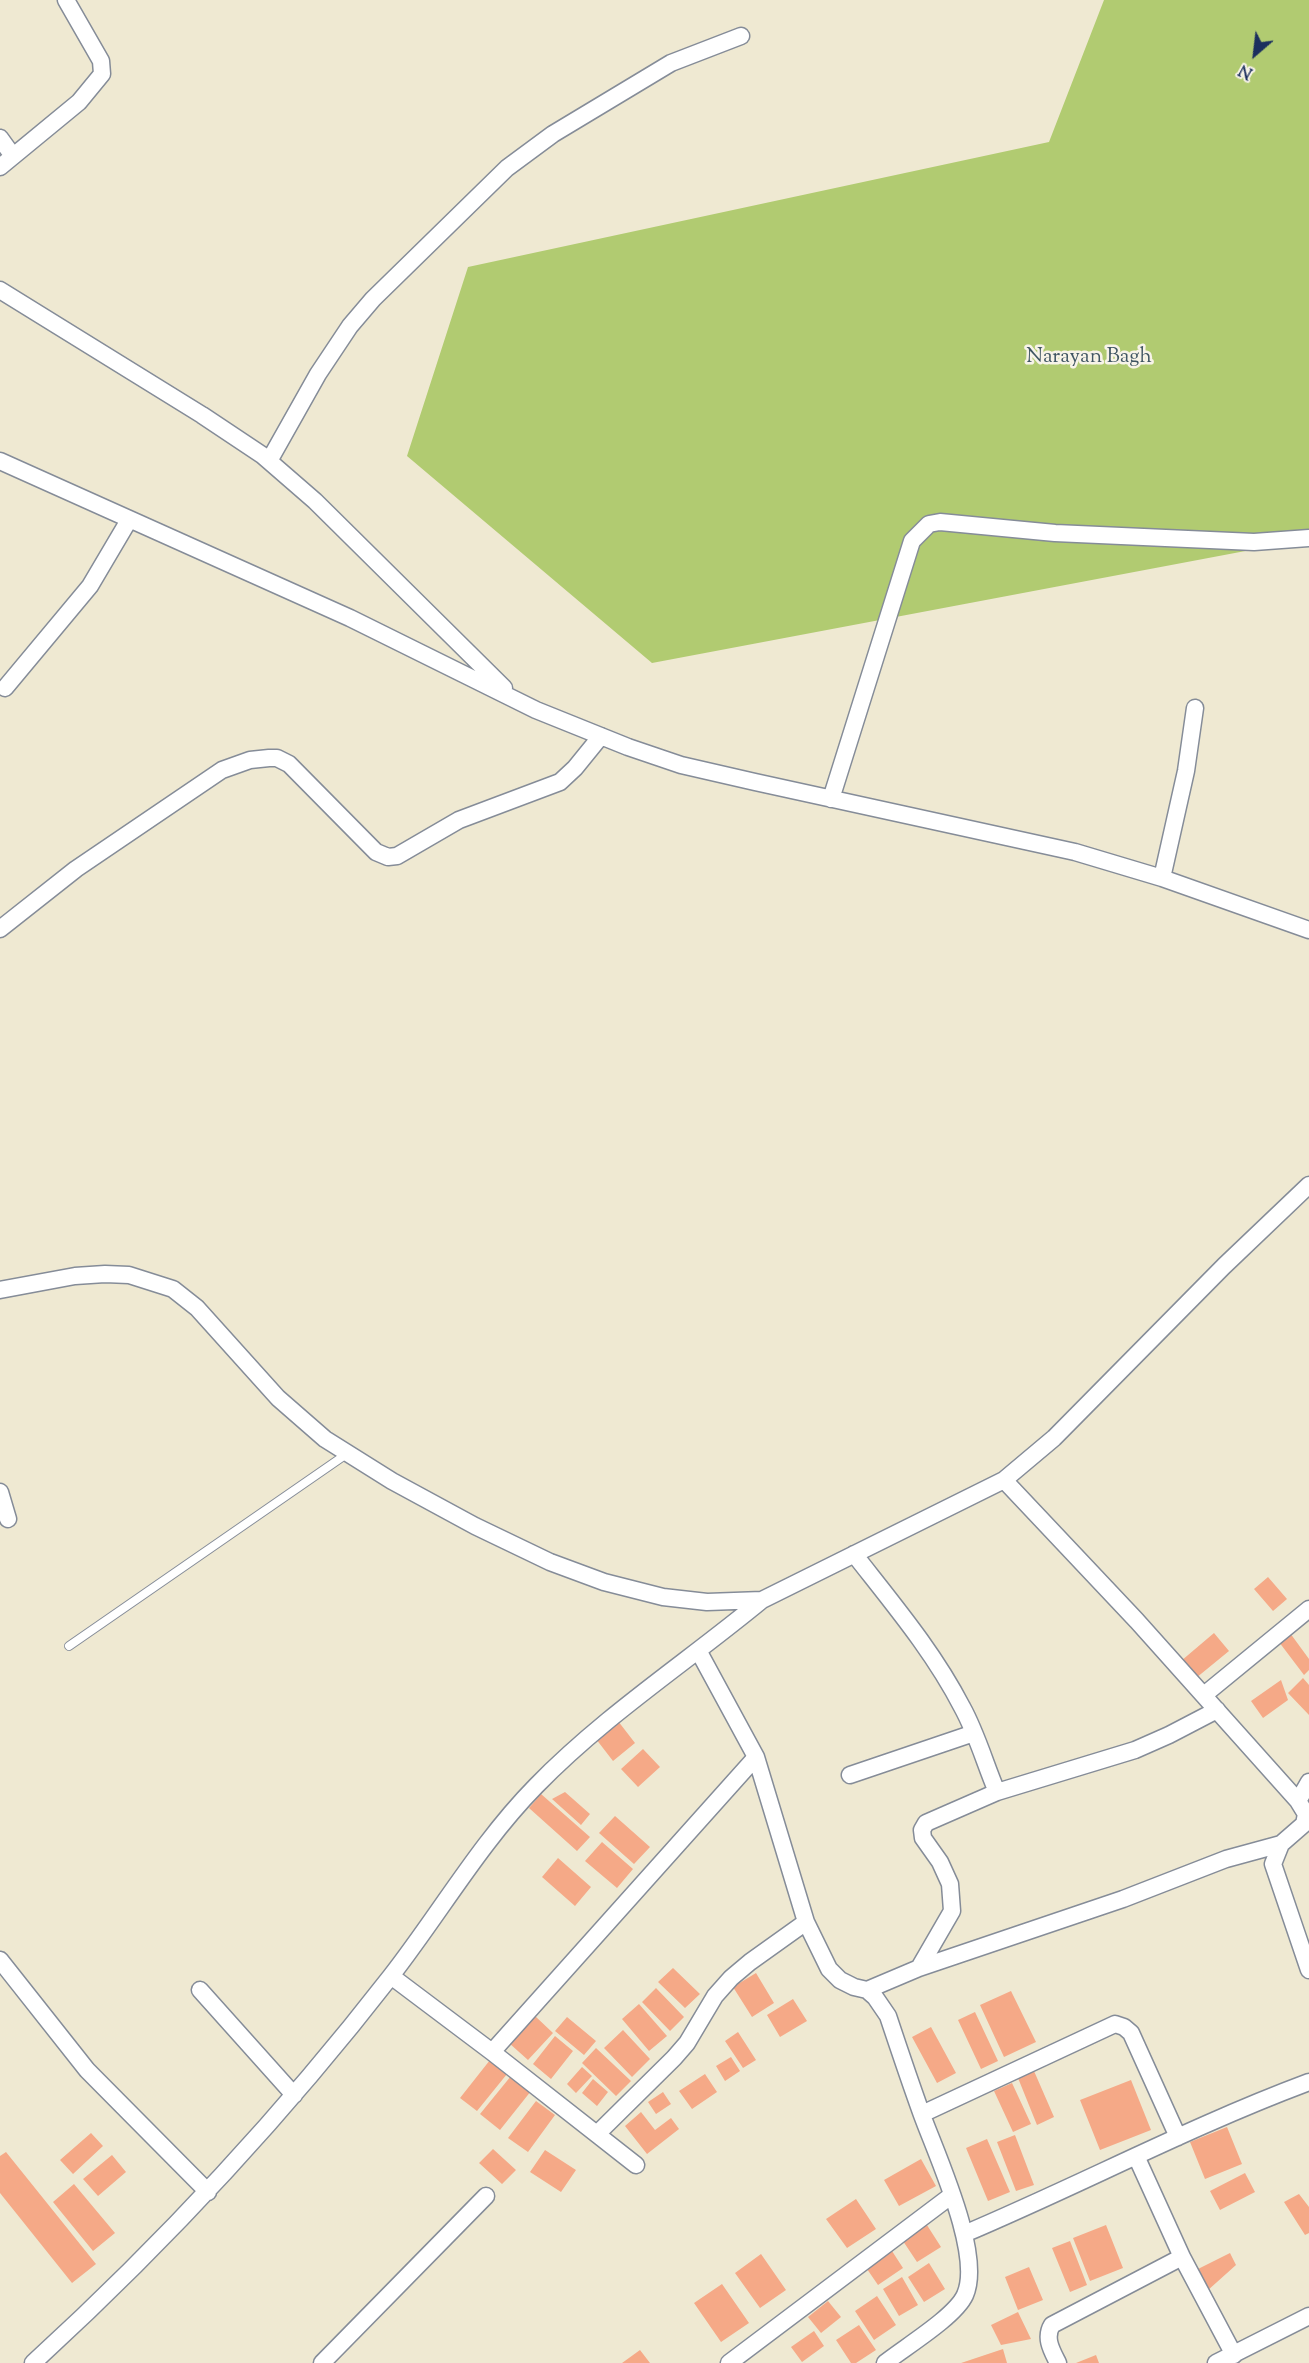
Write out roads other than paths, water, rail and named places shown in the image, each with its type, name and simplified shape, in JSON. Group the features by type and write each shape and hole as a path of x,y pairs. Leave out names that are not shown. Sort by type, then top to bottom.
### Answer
{"street":[{"path":"0,138 6,162 79,102 102,74 101,61 66,0"},
{"path":"269,461 318,374 350,326 374,299 507,168 554,134 671,63 741,36"},
{"path":"0,290 202,415 269,461 315,501 515,699"},
{"path":"0,461 350,618 536,710 681,765 1036,842 1162,878 1309,930"},
{"path":"5,688 90,586 129,520"},
{"path":"831,799 912,541 929,524 940,522 1055,533 1254,542 1309,537"},
{"path":"1162,878 1186,771 1195,708"},
{"path":"0,929 76,869 222,770 250,760 276,758 289,764 376,852 388,857 397,856 471,815 560,782 575,768 601,736"},
{"path":"35,2362 111,2290 207,2192 294,2095 391,1976 504,1821 536,1786 578,1746 619,1711 699,1652 762,1600 1004,1480 1054,1437 1224,1266 1309,1185"},
{"path":"0,1290 75,1276 105,1274 129,1275 173,1289 197,1308 278,1398 325,1439 392,1481 475,1526 550,1562 604,1582 663,1597 707,1602 762,1600"},
{"path":"867,1990 919,1968 1123,1899 1226,1859 1281,1844 1307,1831 1306,1814 1298,1801 1137,1621 1004,1480"},
{"path":"0,1492 8,1519"},
{"path":"854,1554 923,1642 952,1689 974,1733 997,1792"},
{"path":"1204,1695 1309,1609"},
{"path":"699,1652 756,1757 806,1922 829,1969 840,1980 867,1990 875,1997 888,2016 964,2234 969,2281 959,2306 885,2363"},
{"path":"919,1968 952,1911 950,1884 940,1862 923,1838 922,1830 926,1823 997,1792 1135,1750 1217,1710"},
{"path":"850,1775 974,1733"},
{"path":"492,2052 756,1757"},
{"path":"1298,1801 1309,1782"},
{"path":"1281,1844 1273,1864 1309,1970"},
{"path":"597,2134 687,2043 716,1996 731,1978 806,1922"},
{"path":"0,1960 87,2070 207,2192"},
{"path":"391,1976 636,2165"},
{"path":"200,1990 294,2095"},
{"path":"922,2114 1115,2024 1131,2033 1178,2137"},
{"path":"964,2234 1260,2100 1309,2082"},
{"path":"1136,2156 1182,2257 1234,2355"},
{"path":"733,2362 952,2195"},
{"path":"322,2363 486,2196"},
{"path":"1058,2363 1049,2342 1049,2329 1052,2325 1182,2257"},
{"path":"1216,2363 1309,2316"}],"lane":[{"path":"69,1646 348,1453"}],"park label":[{"name":"Narayan Bagh","path":"1089,358"}]}
